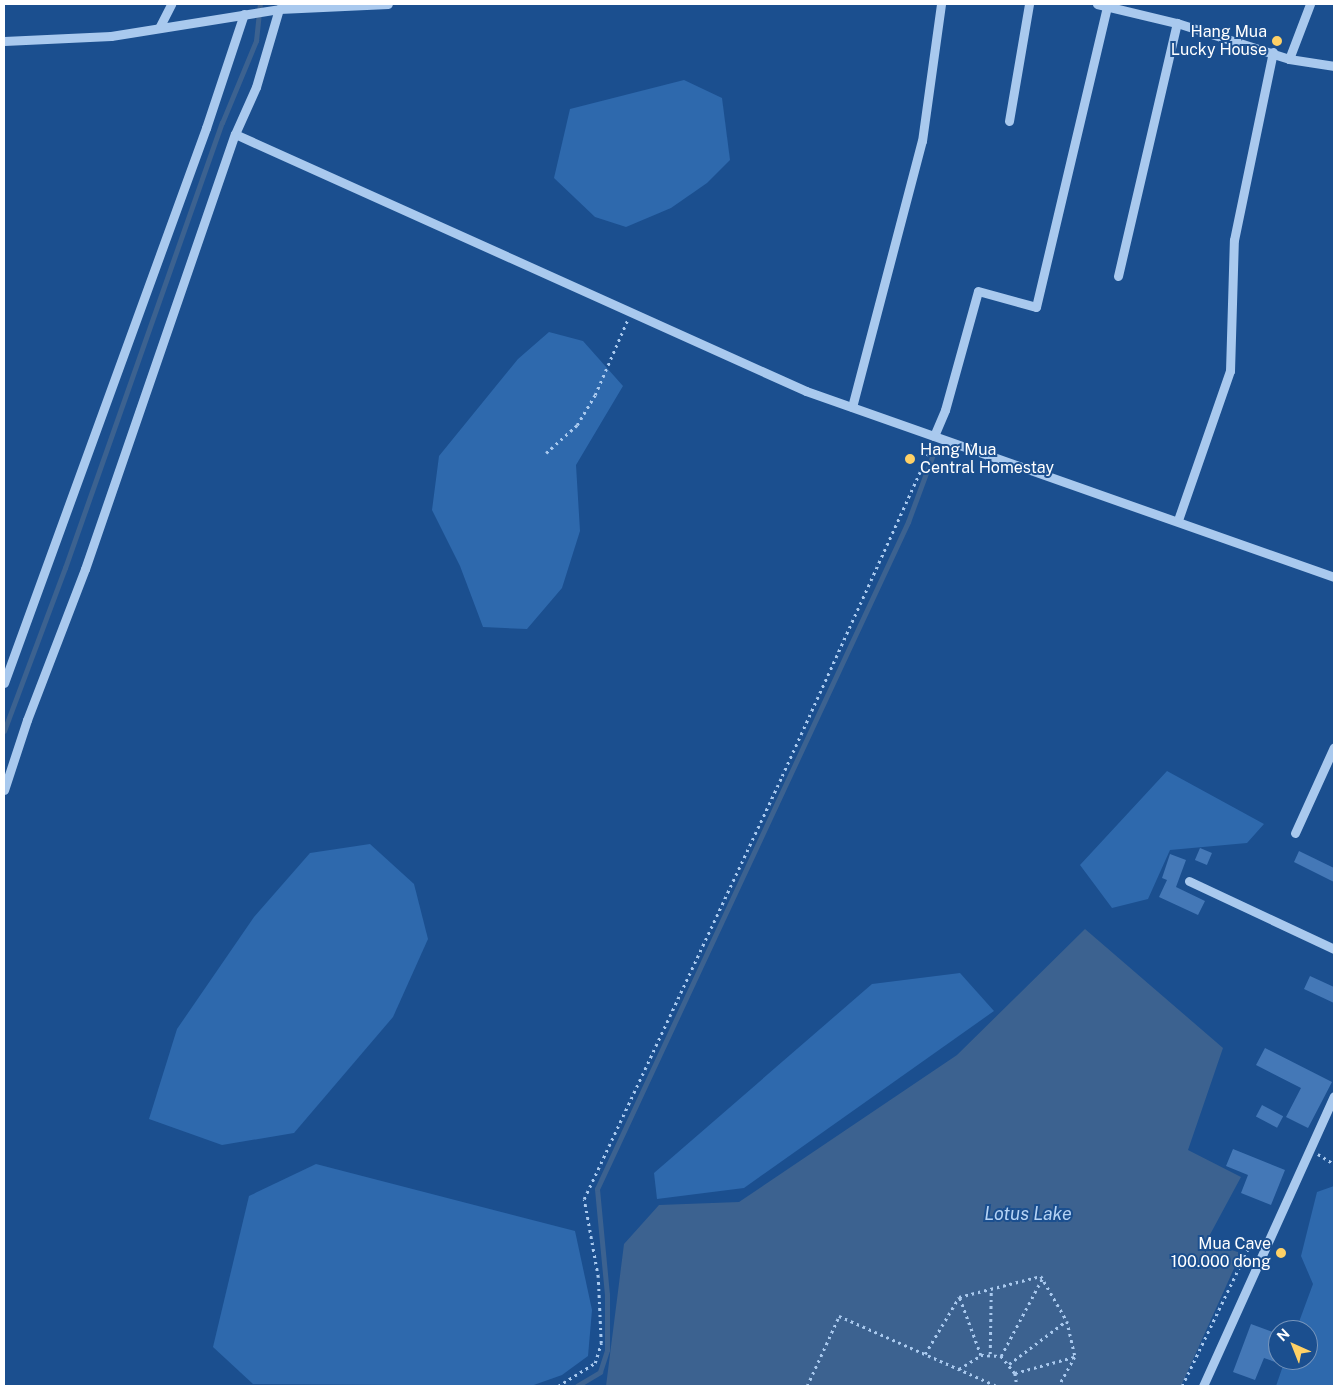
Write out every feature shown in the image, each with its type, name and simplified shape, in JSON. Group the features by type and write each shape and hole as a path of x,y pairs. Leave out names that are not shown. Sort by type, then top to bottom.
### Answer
{"street":[{"path":"159,28 171,4"},
{"path":"4,41 111,36 279,8 388,4"},
{"path":"852,407 922,142 941,4"},
{"path":"1009,121 1029,4"},
{"path":"1097,4 1177,23 1273,52 1289,59 1334,66"},
{"path":"1289,59 1310,4"},
{"path":"934,436 945,410 978,291 1036,307 1107,6"},
{"path":"4,790 27,720 85,569 235,134 256,87 279,8"},
{"path":"4,683 248,13"},
{"path":"1118,276 1177,23"},
{"path":"1178,520 1230,371 1234,240 1273,52"},
{"path":"235,134 452,229 630,313 806,391 1145,512 1178,520 1334,577"},
{"path":"1294,833 1334,747"},
{"path":"1189,881 1334,949"},
{"path":"1204,1386 1334,1096"}],"path":[{"path":"546,453 576,425 595,395 630,313"},
{"path":"558,1386 595,1363 601,1343 598,1277 584,1199 925,466 934,436"},
{"path":"1310,1149 1334,1164"},
{"path":"1182,1386 1248,1248 1268,1244"},
{"path":"925,1354 960,1298 1043,1277"},
{"path":"1043,1277 1067,1321 1075,1357 1059,1386"},
{"path":"1001,1356 1043,1277"},
{"path":"990,1354 991,1289"},
{"path":"960,1298 981,1355"},
{"path":"807,1386 839,1316 997,1386"},
{"path":"1009,1364 1067,1321"},
{"path":"959,1369 981,1355 1001,1356 1015,1373 1017,1386"},
{"path":"1015,1373 1075,1357"}],"shaded area":[{"path":"684,80 722,98 730,160 707,183 671,208 626,227 595,217 554,178 570,109"},
{"path":"549,332 583,341 623,386 576,465 580,531 562,588 527,629 483,627 460,566 432,510 439,456 518,359"},
{"path":"1167,771 1264,824 1247,843 1170,850 1148,899 1112,908 1080,865"},
{"path":"370,844 414,884 428,939 393,1017 294,1133 222,1145 149,1119 177,1029 254,917 310,853"},
{"path":"960,973 994,1011 744,1188 657,1199 654,1173 872,984"},
{"path":"316,1164 575,1231 592,1310 588,1356 562,1375 531,1386 253,1384 213,1347 249,1196"},
{"path":"1334,1186 1334,1386 1276,1386 1282,1370 1318,1370 1318,1320 1300,1320 1313,1284 1301,1256 1317,1192"}],"water":[{"name":"Lotus Lake","path":"1085,929 1223,1048 1188,1150 1241,1177 1206,1242 1241,1253 1181,1386 606,1386 624,1244 659,1205 739,1202 957,1055"}],"building":[{"path":"1200,848 1212,853 1207,865 1195,860"},
{"path":"1299,851 1334,868 1334,882 1294,862"},
{"path":"1170,854 1186,860 1176,887 1205,901 1198,915 1159,897 1167,880 1162,878"},
{"path":"1310,976 1334,987 1334,1003 1304,989"},
{"path":"1265,1048 1332,1082 1308,1128 1286,1117 1301,1088 1256,1065"},
{"path":"1262,1105 1283,1116 1277,1128 1256,1116"},
{"path":"1233,1149 1285,1170 1271,1205 1241,1193 1248,1175 1226,1166"},
{"path":"1251,1324 1268,1330 1268,1359 1264,1358 1255,1380 1233,1372"}],"waterway":[{"path":"4,731 65,568 222,123 256,41 260,4"},
{"path":"577,1386 600,1372 607,1350 607,1295 597,1189 908,522 932,457"}],"place":[{"name":"Hang Mua Lucky House","path":"1277,41"},
{"name":"Hang Mua Central Homestay","path":"910,459"},
{"name":"Mua Cave 100.000 dong","path":"1281,1253"}]}
